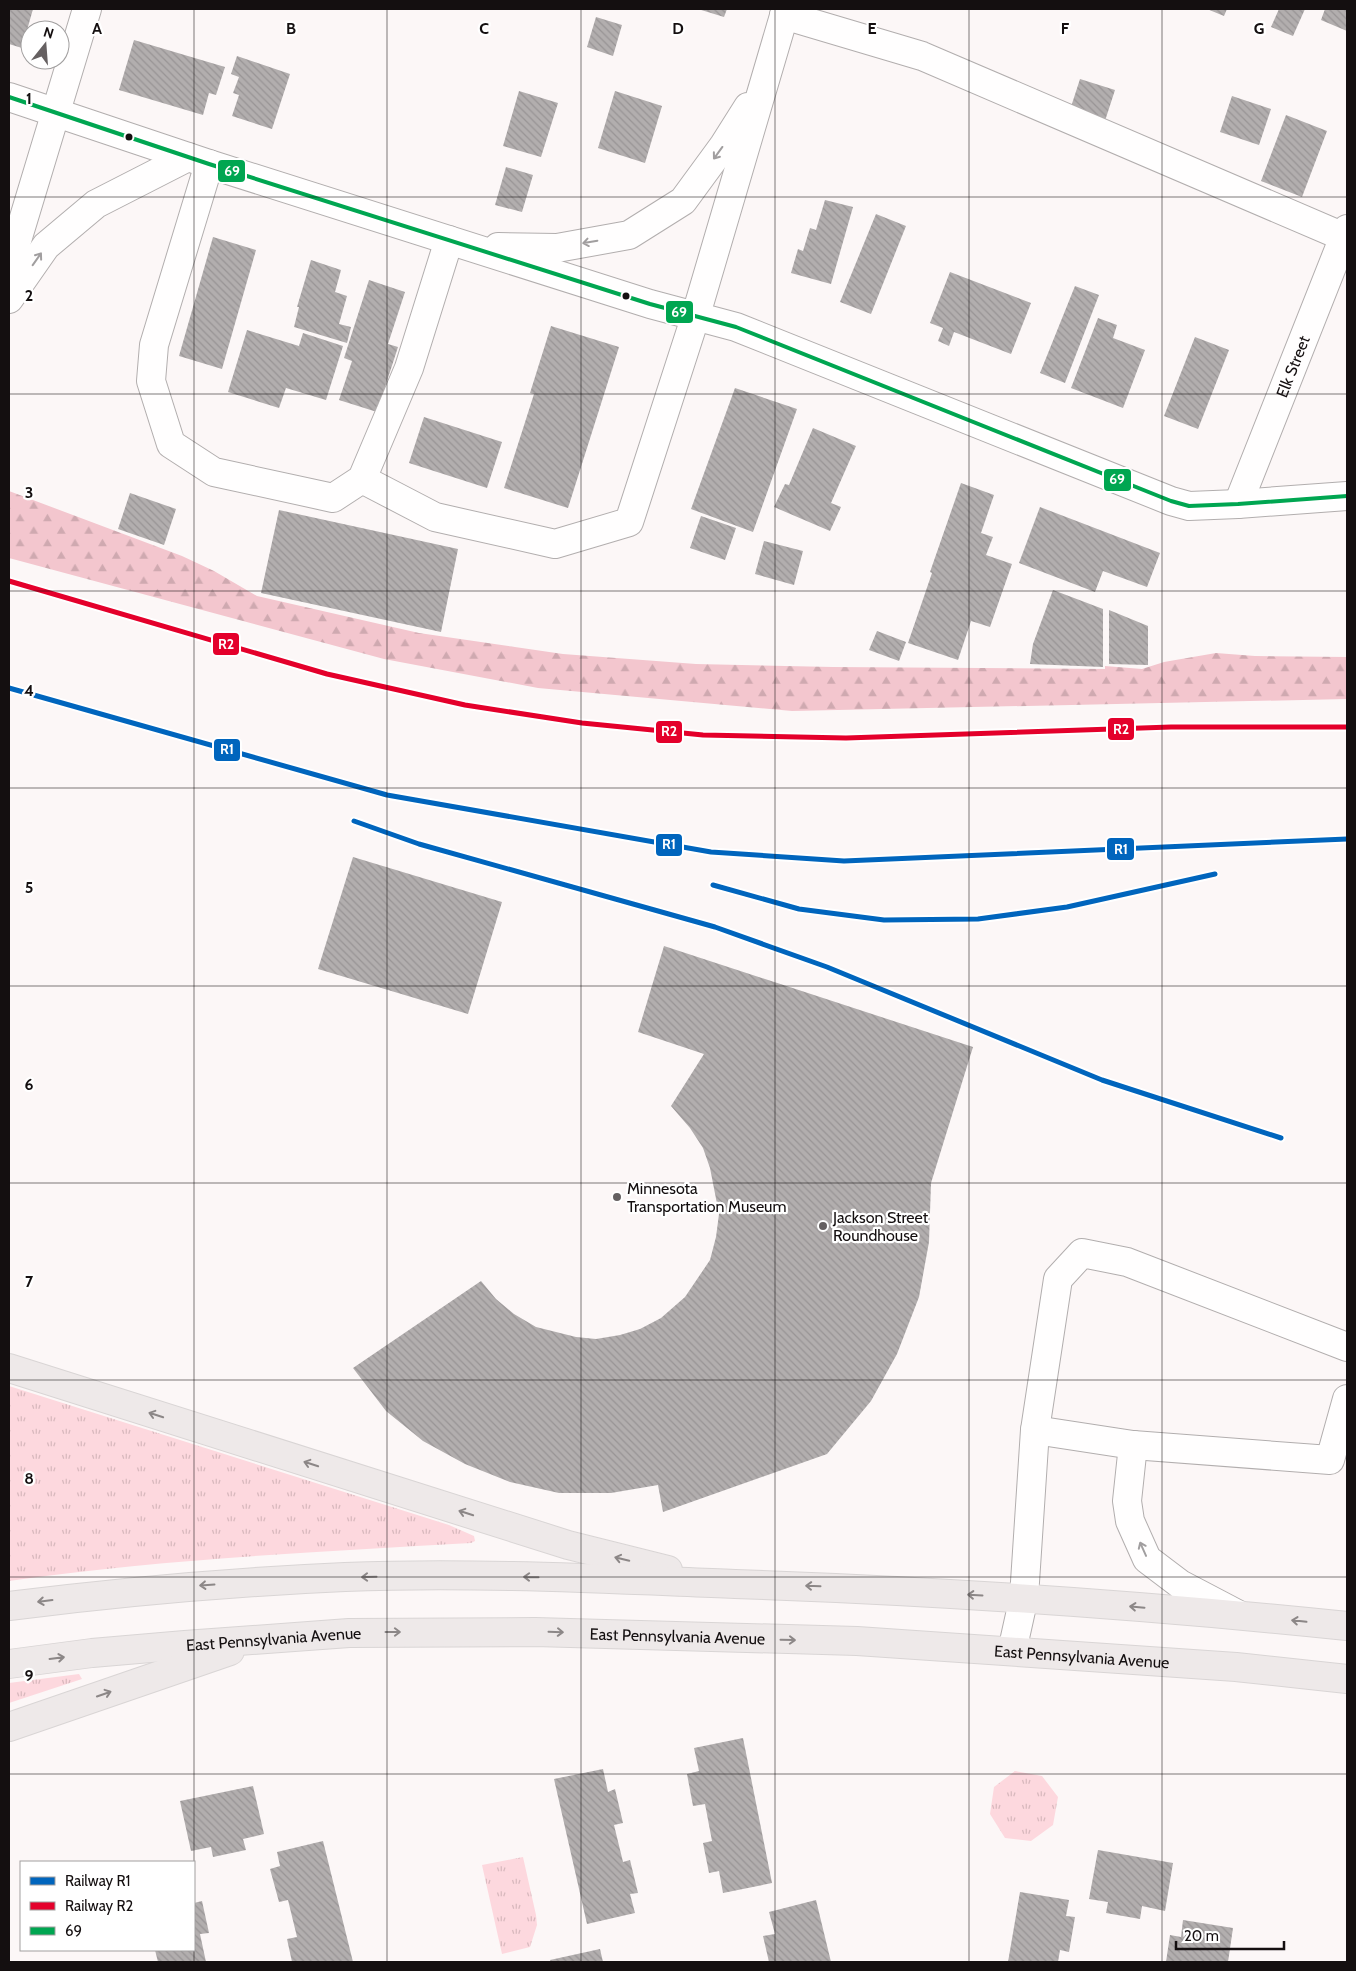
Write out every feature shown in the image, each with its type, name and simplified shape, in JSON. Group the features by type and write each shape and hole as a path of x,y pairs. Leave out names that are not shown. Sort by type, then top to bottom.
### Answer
{"main road":[{"path":"9,1368 568,1545 720,1583"},
{"path":"9,1606 171,1588 346,1577 534,1577 720,1583 1024,1597 1347,1626"},
{"name":"East Pennsylvania Avenue","path":"9,1664 92,1653 349,1633 534,1632 856,1641 1236,1667 1347,1679"},
{"path":"9,1727 264,1639"}],"street":[{"path":"9,267 87,9"},
{"path":"362,479 435,517 555,544 629,522 695,318 785,12 922,56 1346,233"},
{"path":"459,243 557,248 630,235 683,201 724,145 763,83"},
{"path":"9,97 198,161 695,318 736,327 1171,501 1189,506 1347,496"},
{"path":"9,299 46,246 96,204 198,161"},
{"path":"198,161 154,345 151,381 171,444 214,472 333,498 362,479 459,243"},
{"name":"Elk Street","path":"1238,504 1346,233"},
{"path":"1012,1651 1024,1597 1035,1430 1058,1279 1082,1253 1128,1262 1347,1347"},
{"path":"1035,1430 1133,1445 1330,1460 1347,1399"},
{"path":"1133,1445 1127,1501 1130,1521 1147,1559 1180,1584 1239,1615"}],"green space":[{"path":"9,491 182,556 214,571 257,596 419,633 563,654 696,664 1105,669 1105,666 1142,669 1164,662 1216,653 1255,656 1347,657 1347,699 792,711 538,688 384,659 9,558"},
{"path":"9,1386 449,1525 474,1536 475,1541 471,1543 182,1562 66,1573 9,1581"},
{"path":"79,1674 82,1679 9,1703 9,1683"},
{"path":"1015,1771 1042,1776 1058,1797 1053,1825 1031,1841 1005,1838 990,1814 994,1787"},
{"path":"523,1857 537,1925 530,1947 502,1954 482,1865"}],"building":[{"path":"9,9 33,9 30,20 20,20 20,47 9,44"},
{"path":"698,9 727,9 724,17"},
{"path":"1207,9 1227,9 1224,16"},
{"path":"1279,9 1305,9 1293,36 1271,27"},
{"path":"1325,9 1347,9 1347,31 1321,20"},
{"path":"596,17 622,25 613,56 587,47"},
{"path":"134,40 225,67 216,95 209,93 203,115 119,90"},
{"path":"237,56 290,74 272,129 232,116 239,95 233,93 239,77 231,74"},
{"path":"1080,79 1115,90 1103,127 1068,116"},
{"path":"519,91 558,103 541,157 503,146"},
{"path":"615,91 662,106 645,163 598,148"},
{"path":"1232,96 1271,109 1259,145 1220,132"},
{"path":"1286,115 1327,131 1302,197 1261,181"},
{"path":"506,167 533,175 522,212 495,205"},
{"path":"825,200 853,207 831,284 791,273 798,249 803,251 810,228 816,230"},
{"path":"876,214 906,226 871,314 840,302"},
{"path":"213,237 256,250 222,369 179,356"},
{"path":"311,260 341,270 335,292 347,296 339,324 351,327 347,343 294,327 299,307 297,307"},
{"path":"950,272 1031,303 1011,354 954,332 949,346 938,341 943,328 930,323"},
{"path":"369,280 405,292 388,344 398,347 377,412 339,400 352,361 344,358"},
{"path":"1075,286 1099,295 1065,383 1040,373"},
{"path":"1098,318 1117,325 1113,338 1145,350 1123,408 1071,388"},
{"path":"551,326 619,347 568,508 504,488 534,394 530,393"},
{"path":"247,330 299,346 303,333 343,346 326,400 286,388 279,408 228,392"},
{"path":"1195,337 1229,350 1198,429 1164,416"},
{"path":"735,388 797,409 753,532 691,509"},
{"path":"424,417 502,442 487,488 409,463"},
{"path":"813,428 856,446 831,503 841,507 830,531 774,507 785,484 789,485"},
{"path":"961,483 994,495 981,533 993,537 986,555 1012,564 990,627 971,621 958,660 908,643"},
{"path":"130,493 176,509 164,545 118,529"},
{"path":"1040,507 1160,553 1147,587 1103,571 1095,592 1019,563"},
{"path":"279,510 458,549 441,632 261,593"},
{"path":"701,516 736,528 725,560 690,548"},
{"path":"764,541 803,551 794,585 755,574"},
{"path":"1053,590 1103,609 1103,667 1030,664 1033,644"},
{"path":"1109,610 1148,626 1148,665 1109,664"},
{"path":"877,631 906,642 899,661 869,650"},
{"path":"353,857 502,902 468,1014 318,969"},
{"name":"Jackson Street Roundhouse","path":"664,946 973,1047 931,1183 929,1242 919,1297 897,1354 871,1401 827,1454 663,1512 658,1485 611,1493 559,1493 510,1482 465,1464 423,1441 386,1411 353,1368 481,1281 496,1299 514,1314 536,1327 576,1337 596,1339 640,1329 661,1318 685,1297 710,1260 719,1214 710,1168 703,1148 690,1128 671,1106 704,1054 638,1032"},
{"path":"743,1738 772,1883 723,1893 719,1871 709,1873 703,1843 712,1841 705,1804 693,1806 687,1774 699,1771 694,1748"},
{"path":"603,1769 608,1792 615,1789 623,1823 614,1825 623,1862 630,1860 638,1893 630,1894 635,1913 587,1924 554,1779"},
{"path":"253,1786 264,1834 243,1839 246,1850 213,1857 211,1847 191,1851 180,1801"},
{"path":"323,1841 353,1962 292,1962 287,1939 297,1937 288,1900 279,1902 270,1869 280,1866 277,1852"},
{"path":"1098,1850 1173,1863 1165,1911 1142,1906 1140,1919 1106,1913 1108,1902 1089,1899"},
{"path":"1020,1892 1069,1900 1066,1916 1075,1917 1069,1952 1060,1950 1058,1962 1008,1962"},
{"path":"816,1900 831,1962 769,1962 763,1936 775,1934 769,1912"},
{"path":"202,1901 209,1933 200,1934 206,1962 158,1962 155,1951 195,1951 195,1903"},
{"path":"1183,1920 1233,1928 1228,1962 1166,1962 1170,1935 1181,1937"},
{"path":"600,1949 603,1962 551,1962 550,1960"}],"rail line":[{"name":"R2","path":"9,581 327,674 465,705 582,723 703,735 846,738 1171,727 1347,727"},
{"name":"R1","path":"9,688 387,795 711,852 844,861 1347,839"},
{"name":"R1","path":"354,821 419,844 715,927 827,967 1102,1080 1281,1138"},
{"name":"R1","path":"713,885 799,909 884,920 978,919 1067,907 1215,874"}],"transit line":[{"name":"69","path":"9,97 209,164 650,304 736,327 1171,501 1189,506 1347,496"}],"place":[{"name":"Minnesota Transportation Museum","path":"617,1197"},
{"name":"Jackson Street Roundhouse","path":"823,1226"}]}
